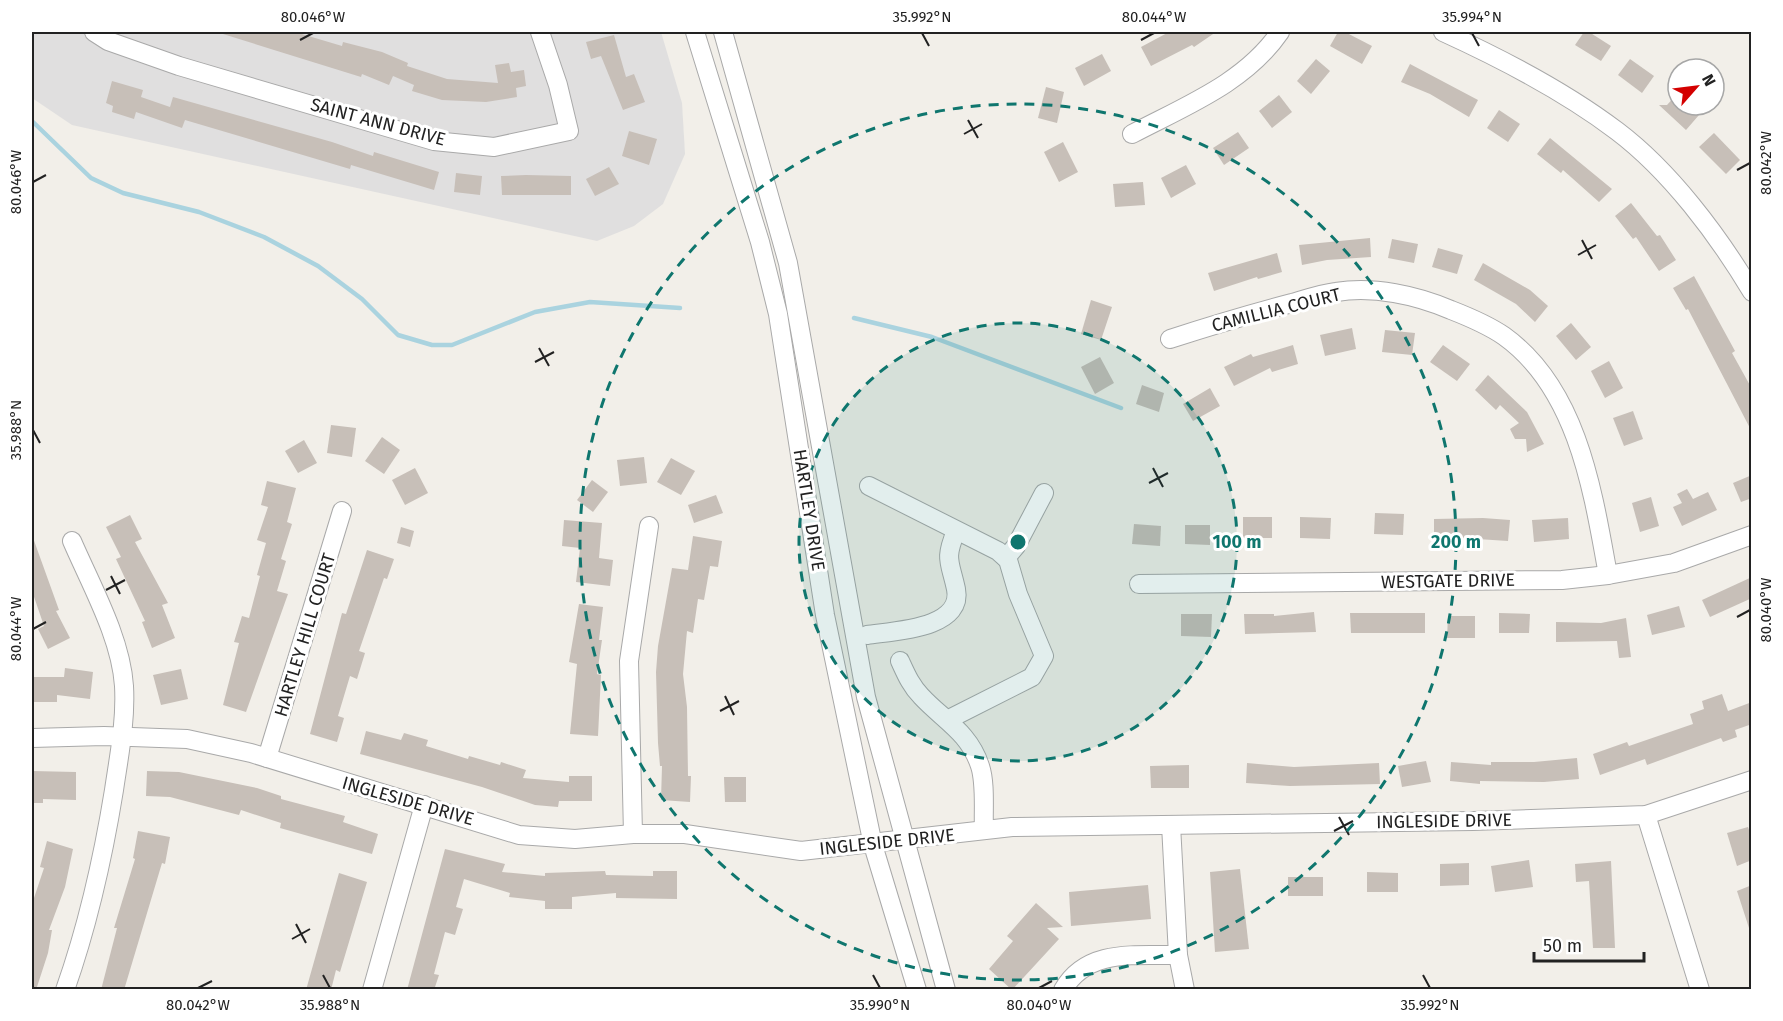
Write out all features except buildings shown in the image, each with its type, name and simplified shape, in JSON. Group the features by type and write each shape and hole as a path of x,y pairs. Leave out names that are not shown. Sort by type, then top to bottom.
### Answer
{"street":[{"name":"SAINT ANN DRIVE","path":"94,32 108,41 179,66 434,141 494,147 568,131 558,85 540,32"},
{"name":"HARTLEY DRIVE","path":"695,32 760,242 778,314 825,615 873,845 917,990"},
{"name":"HARTLEY DRIVE","path":"723,32 788,263 866,697 946,990"},
{"path":"1132,134 1229,84 1270,46 1280,32"},
{"path":"1443,32 1582,106 1620,133 1670,182 1703,220 1725,248 1752,292"},
{"name":"CAMILLIA COURT","path":"1170,339 1336,292 1378,292 1423,298 1477,321 1504,336 1520,351 1545,380 1564,409 1579,442 1596,511 1608,575"},
{"path":"869,486 998,551 1006,558 1044,656 1032,677 949,719"},
{"path":"1006,558 1016,546 1044,493"},
{"name":"HARTLEY HILL COURT","path":"267,758 342,511"},
{"path":"633,834 629,661 649,526"},
{"path":"867,635 932,624 943,618 955,606 956,591 948,569 948,550 956,531"},
{"name":"WESTGATE DRIVE","path":"1139,584 1562,580 1608,575 1674,563 1752,535"},
{"path":"65,990 78,953 103,855 123,737 124,685 110,629 72,541"},
{"path":"900,661 909,681 922,698 949,719 971,747 981,767 984,830"},
{"name":"INGLESIDE DRIVE","path":"32,738 187,739 267,758 519,835 575,839 633,834 685,834 801,851 873,845 1012,827 1473,821 1646,814 1752,780"},
{"path":"372,990 424,806"},
{"path":"1646,814 1700,990"},
{"path":"1172,825 1178,955 1185,990"},
{"path":"1063,990 1074,975 1097,960 1112,956 1178,955"}],"shaded area":[{"path":"32,32 661,32 682,103 685,154 663,204 634,226 597,241 72,125 32,98"}],"waterway":[{"path":"32,121 91,178 123,193 199,212 264,237 318,266 362,299 398,335 432,345 452,345 535,312 590,302 680,308"},
{"path":"854,318 932,337 1121,408"}]}
